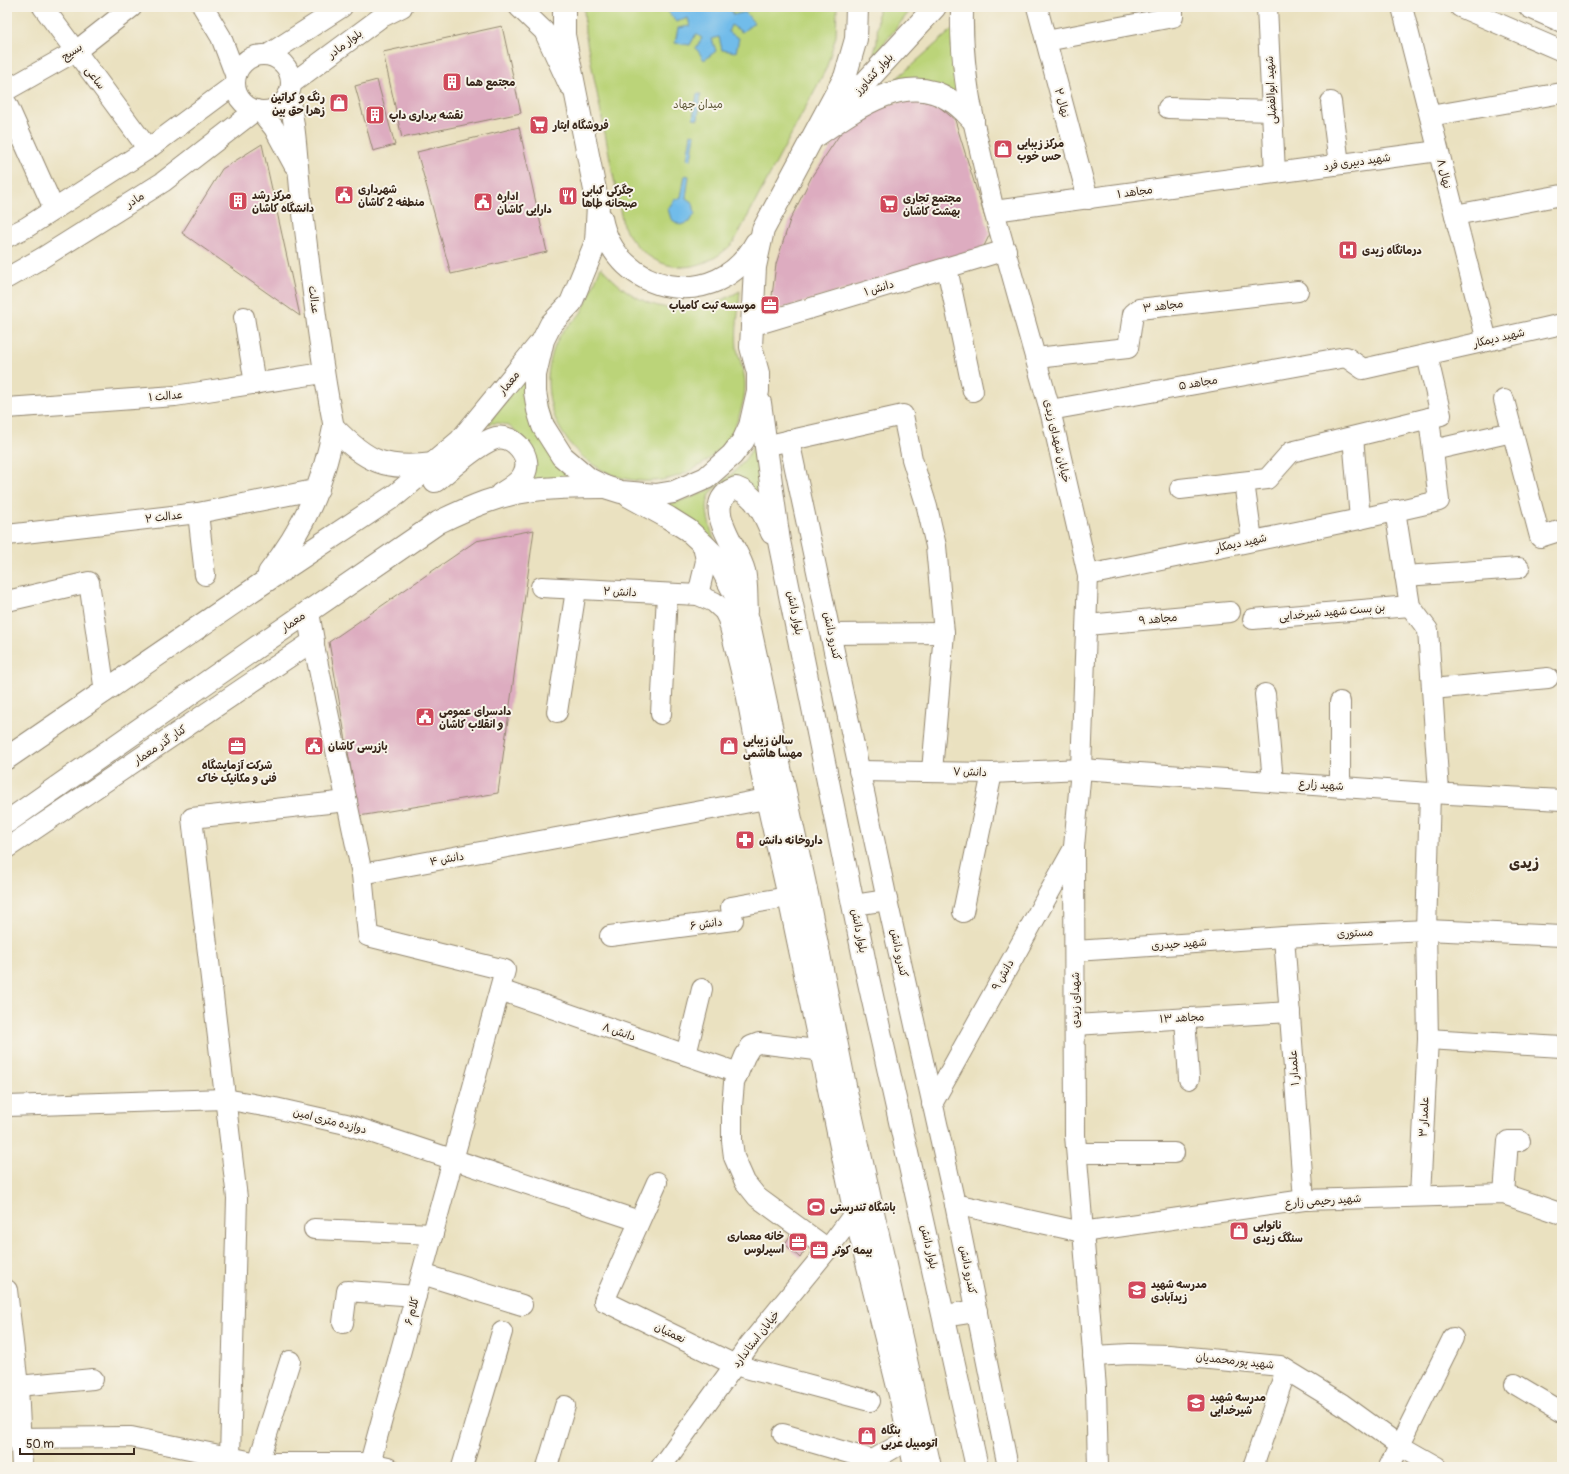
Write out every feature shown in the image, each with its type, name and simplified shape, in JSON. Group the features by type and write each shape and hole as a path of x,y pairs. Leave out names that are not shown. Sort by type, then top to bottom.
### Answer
{"main road":[{"path":"564,7 564,35 598,205 604,231 611,248 623,262 637,274 653,282 669,286 689,288 707,285 723,278 738,267 751,254 845,78 852,59 856,39 857,7"},
{"name":"بلوار کشاورز","path":"812,139 935,7"},
{"path":"962,7 962,41 965,80 973,120"},
{"path":"1530,7 1562,21"},
{"path":"812,139 870,101 893,92 906,90 936,93 950,99 973,120"},
{"path":"598,205 596,242 571,303 551,324 537,357 535,381 538,410 544,426 562,456 589,479 613,489 669,518 688,530 703,544 715,556 748,619"},
{"path":"613,489 639,495 674,492 706,478 728,460 743,441 750,426 758,391 758,373 751,347 755,267 763,230"},
{"name":"معمار","path":"7,758 260,585 397,494 460,441 543,340"},
{"name":"بلوار دانش","path":"758,391 785,566 868,978 977,1467"},
{"path":"334,428 348,443 365,456 378,462 392,466 412,467 434,464"},
{"path":"260,585 282,557 302,526 319,489 328,459 334,428"},
{"path":"397,494 423,489 491,440 507,438 516,443 522,452 526,460 526,468 520,480 493,499"},
{"path":"785,566 769,525 756,502 743,491 736,488 730,490 725,496 719,509 721,522 744,570 748,619 807,894 830,1051 882,1293 930,1467"},
{"name":"معمار","path":"7,822 439,522 470,507 493,499 536,490 613,489"},
{"path":"308,612 313,641"},
{"path":"944,1316 976,1311"}],"street":[{"name":"ساعی","path":"43,7 148,149"},
{"name":"بسیج","path":"7,90 76,51 132,7"},
{"path":"203,7 222,37 239,98 249,108 259,111 274,128 298,172"},
{"path":"7,237 54,210 148,149 235,80 240,65 247,58 263,54 342,7"},
{"name":"بلوار مادر","path":"289,90 380,18 402,7"},
{"path":"519,7 544,31 578,104"},
{"name":"نهال ۲","path":"1037,7 1088,199"},
{"name":"شهید ابوالفضلی","path":"1267,7 1275,173"},
{"name":"نهال ۸","path":"1402,7 1487,341"},
{"path":"1460,7 1562,51"},
{"path":"1046,41 1173,12"},
{"path":"222,37 276,58 285,65 291,76 289,90 280,105 259,111"},
{"name":"عدالت","path":"289,90 293,113 298,172 323,373 334,428"},
{"path":"1430,116 1562,93"},
{"path":"1331,102 1339,164"},
{"path":"7,104 54,210"},
{"path":"1168,108 1272,111"},
{"name":"مادر","path":"7,278 42,258 163,182 259,111"},
{"name":"خیابان شهدای زیدی","path":"973,120 994,211 1050,410 1088,575 1081,769"},
{"name":"شهید دبیری فرد","path":"1275,173 1438,151"},
{"name":"مجاهد ۱","path":"994,211 1275,173"},
{"path":"1455,215 1562,195"},
{"name":"دانش ۱","path":"752,326 1006,250"},
{"path":"947,268 973,391"},
{"name":"مجاهد ۳","path":"1036,358 1128,348 1133,314 1139,309 1298,291"},
{"path":"244,317 255,384"},
{"name":"شهید دیمکار","path":"1346,357 1363,369 1562,324"},
{"path":"1180,490 1267,479 1291,452 1441,415 1427,355"},
{"name":"مجاهد ۵","path":"1050,410 1346,357"},
{"name":"عدالت ۱","path":"7,408 175,396 323,373"},
{"path":"1504,400 1540,537 1562,530"},
{"path":"766,447 789,440 903,415 912,459 927,507 936,546 944,633 932,771"},
{"path":"1429,418 1434,450 1512,432"},
{"path":"1353,437 1360,519"},
{"name":"کندرو دانش","path":"789,440 832,634 887,900 955,1204 1008,1467"},
{"name":"شهید دیمکار","path":"1088,575 1252,540 1360,519 1394,510 1439,501 1434,450"},
{"path":"1244,482 1252,540"},
{"name":"عدالت ۲","path":"7,535 198,513 319,489"},
{"path":"1394,510 1410,606"},
{"path":"198,513 206,575"},
{"path":"703,544 706,561 698,595 714,602 724,612 728,619 746,687 766,799 788,897 830,1051 854,1214 882,1293 914,1467"},
{"path":"1405,576 1519,568"},
{"path":"7,600 89,582 105,692"},
{"name":"دانش ۲","path":"541,587 576,590 698,595"},
{"path":"557,712 576,590"},
{"path":"661,714 667,594"},
{"name":"بن بست شهید شیرخدایی","path":"1253,619 1410,606"},
{"name":"علمدار ۳","path":"1410,606 1428,630 1432,689 1434,793 1426,930 1428,1039 1420,1196"},
{"name":"مجاهد ۹","path":"1087,625 1230,612"},
{"path":"832,634 944,633"},
{"path":"313,641 362,874"},
{"name":"کنار گذر معمار","path":"7,848 313,641"},
{"path":"1432,689 1548,678"},
{"path":"1265,694 1273,781"},
{"path":"1340,702 1340,786"},
{"name":"دانش ۷","path":"859,770 992,773 1081,769"},
{"name":"شهید زارع","path":"1081,769 1434,793 1562,800"},
{"name":"شهدای زیدی","path":"1081,769 1074,847 1077,1153 1082,1232 1093,1356 1098,1467"},
{"path":"963,912 992,773"},
{"name":"دانش ۴","path":"362,874 766,799"},
{"path":"230,1457 237,1198 192,818 347,801"},
{"name":"دانش ۹","path":"932,1104 1074,847"},
{"name":"کلام ۶","path":"362,874 368,936 505,970 416,1296 379,1465"},
{"name":"دانش ۶","path":"610,936 733,920 731,907 788,897"},
{"path":"854,906 887,900"},
{"name":"مستوری","path":"1284,937 1426,930 1562,936"},
{"name":"شهید حیدری","path":"1075,951 1284,937"},
{"name":"علمدار ۱","path":"1284,937 1304,1200"},
{"path":"686,1055 702,989"},
{"name":"دانش ۸","path":"500,990 738,1073"},
{"name":"مجاهد ۱۳","path":"1075,1025 1290,1012"},
{"path":"1185,1018 1189,1079"},
{"path":"1428,1039 1562,1048"},
{"path":"828,1249 757,1197 745,1182 734,1157 732,1141 732,1106 734,1083 751,1046 759,1043 830,1051"},
{"name":"دوازده متری امین","path":"7,1106 225,1099 275,1108 346,1124 639,1221"},
{"path":"1504,1194 1508,1141 1520,1141"},
{"path":"1077,1153 1174,1153"},
{"path":"639,1221 657,1182"},
{"name":"شهید رحیمی زارع","path":"1082,1232 1304,1200 1504,1194 1562,1214"},
{"path":"955,1204 1082,1232"},
{"name":"خیابان استاندارد","path":"661,1467 750,1344 828,1249 854,1214"},
{"name":"نعمتیان","path":"639,1221 604,1301 735,1365 870,1401"},
{"path":"314,1229 433,1234"},
{"path":"422,1274 522,1305"},
{"path":"343,1323 347,1292 416,1296"},
{"path":"8,1302 18,1386 13,1438 22,1467"},
{"path":"462,1467 502,1332"},
{"path":"1389,1467 1453,1338"},
{"name":"شهید پورمحمدیان","path":"1093,1356 1130,1354 1169,1355 1280,1366 1342,1404 1400,1446 1438,1467"},
{"path":"258,1463 290,1361"},
{"path":"1253,1467 1286,1370"},
{"path":"18,1386 93,1379"},
{"path":"1515,1384 1562,1412"},
{"path":"547,1467 565,1406"},
{"path":"783,1434 872,1464 909,1439"},
{"path":"13,1438 132,1437 258,1463 379,1465"}],"green space":[{"name":"میدان جهاد","path":"584,7 837,7 836,36 826,69 734,242 720,254 704,263 689,266 674,266 659,262 645,253 633,241 623,225 585,32"},
{"path":"878,7 913,7 873,57 877,42"},
{"path":"954,28 962,99 887,87"},
{"path":"601,267 616,282 632,294 648,303 665,308 683,309 701,306 720,300 740,291 737,341 745,386 740,414 729,437 716,453 705,462 679,476 652,481 625,479 600,469 579,453 562,432 551,406 548,377 555,347 563,331 581,312"},
{"path":"528,371 581,481 516,488 520,435 505,425 497,423 488,424"},
{"path":"755,443 765,506 726,481 716,487 708,501 707,510 716,548 661,505 690,498 716,486 738,468"}],"water":[{"path":"672,7 687,7 689,9 690,7 734,7 731,8 733,15 745,12 754,23 742,32 731,25 728,32 739,38 736,52 722,50 719,37 712,39 716,51 704,60 696,48 702,38 696,34 690,45 675,43 678,28 690,26 688,18 676,22 667,10"},
{"path":"697,94 701,94 698,119 693,118"},
{"path":"691,134 695,135 691,160 687,159"},
{"path":"685,175 689,176 686,198 693,203 695,213 690,222 680,225 671,219 668,209 674,200 681,197"}],"building":[{"name":"مجتمع هما","path":"502,26 521,113 402,138 383,52"},
{"name":"نقشه برداری داپ","path":"377,80 395,145 373,151 355,86"},
{"name":"مجتمع تجاری بهشت کاشان","path":"914,99 937,105 955,120 990,234 983,248 781,309 772,296 776,264 790,220 812,176 840,134 866,110"},
{"name":"اداره دارایی کاشان","path":"519,127 547,252 451,274 417,152"},
{"name":"مرکز رشد دانشگاه کاشان","path":"262,144 300,316 182,233 222,169"},
{"name":"دادسرای عمومی و انقلاب کاشان","path":"534,530 498,793 359,816 329,642 476,541"},
{"name":"خانه معماری اسپرلوس","path":"795,1227 811,1240 800,1258 785,1244"}],"place":[{"name":"مجتمع هما","path":"452,82"},
{"name":"رنگ و کراتین زهرا حق بین","path":"339,103"},
{"name":"نقشه برداری داپ","path":"375,115"},
{"name":"فروشگاه ایثار","path":"539,125"},
{"name":"مرکز زیبایی حس خوب","path":"1003,149"},
{"name":"شهرداری منطفه 2 کاشان","path":"344,195"},
{"name":"جگرکی کبابی صبحانه طاها","path":"568,196"},
{"name":"مرکز رشد دانشگاه کاشان","path":"238,201"},
{"name":"اداره دارایی کاشان","path":"483,202"},
{"name":"مجتمع تجاری بهشت کاشان","path":"889,204"},
{"name":"درمانگاه زیدی","path":"1348,250"},
{"name":"موسسه ثبت کامیاب","path":"770,305"},
{"name":"دادسرای عمومی و انقلاب کاشان","path":"425,717"},
{"name":"شرکت آزمایشگاه فنی و مکانیک خاک","path":"237,746"},
{"name":"بازرسی کاشان","path":"314,746"},
{"name":"سالن زیبایی مهسا هاشمی","path":"729,746"},
{"name":"داروخانه دانش","path":"745,840"},
{"name":"باشگاه تندرستی","path":"816,1207"},
{"name":"نانوایی سنگگ زیدی","path":"1239,1231"},
{"name":"خانه معماری اسپرلوس","path":"798,1242"},
{"name":"بیمه کوثر","path":"819,1250"},
{"name":"مدرسه شهید زیدآبادی","path":"1137,1290"},
{"name":"مدرسه شهید شیرخدایی","path":"1196,1403"},
{"name":"بنگاه اتومبیل عربی","path":"867,1436"}],"district":[{"name":"زیدی","path":"1524,863"}]}
